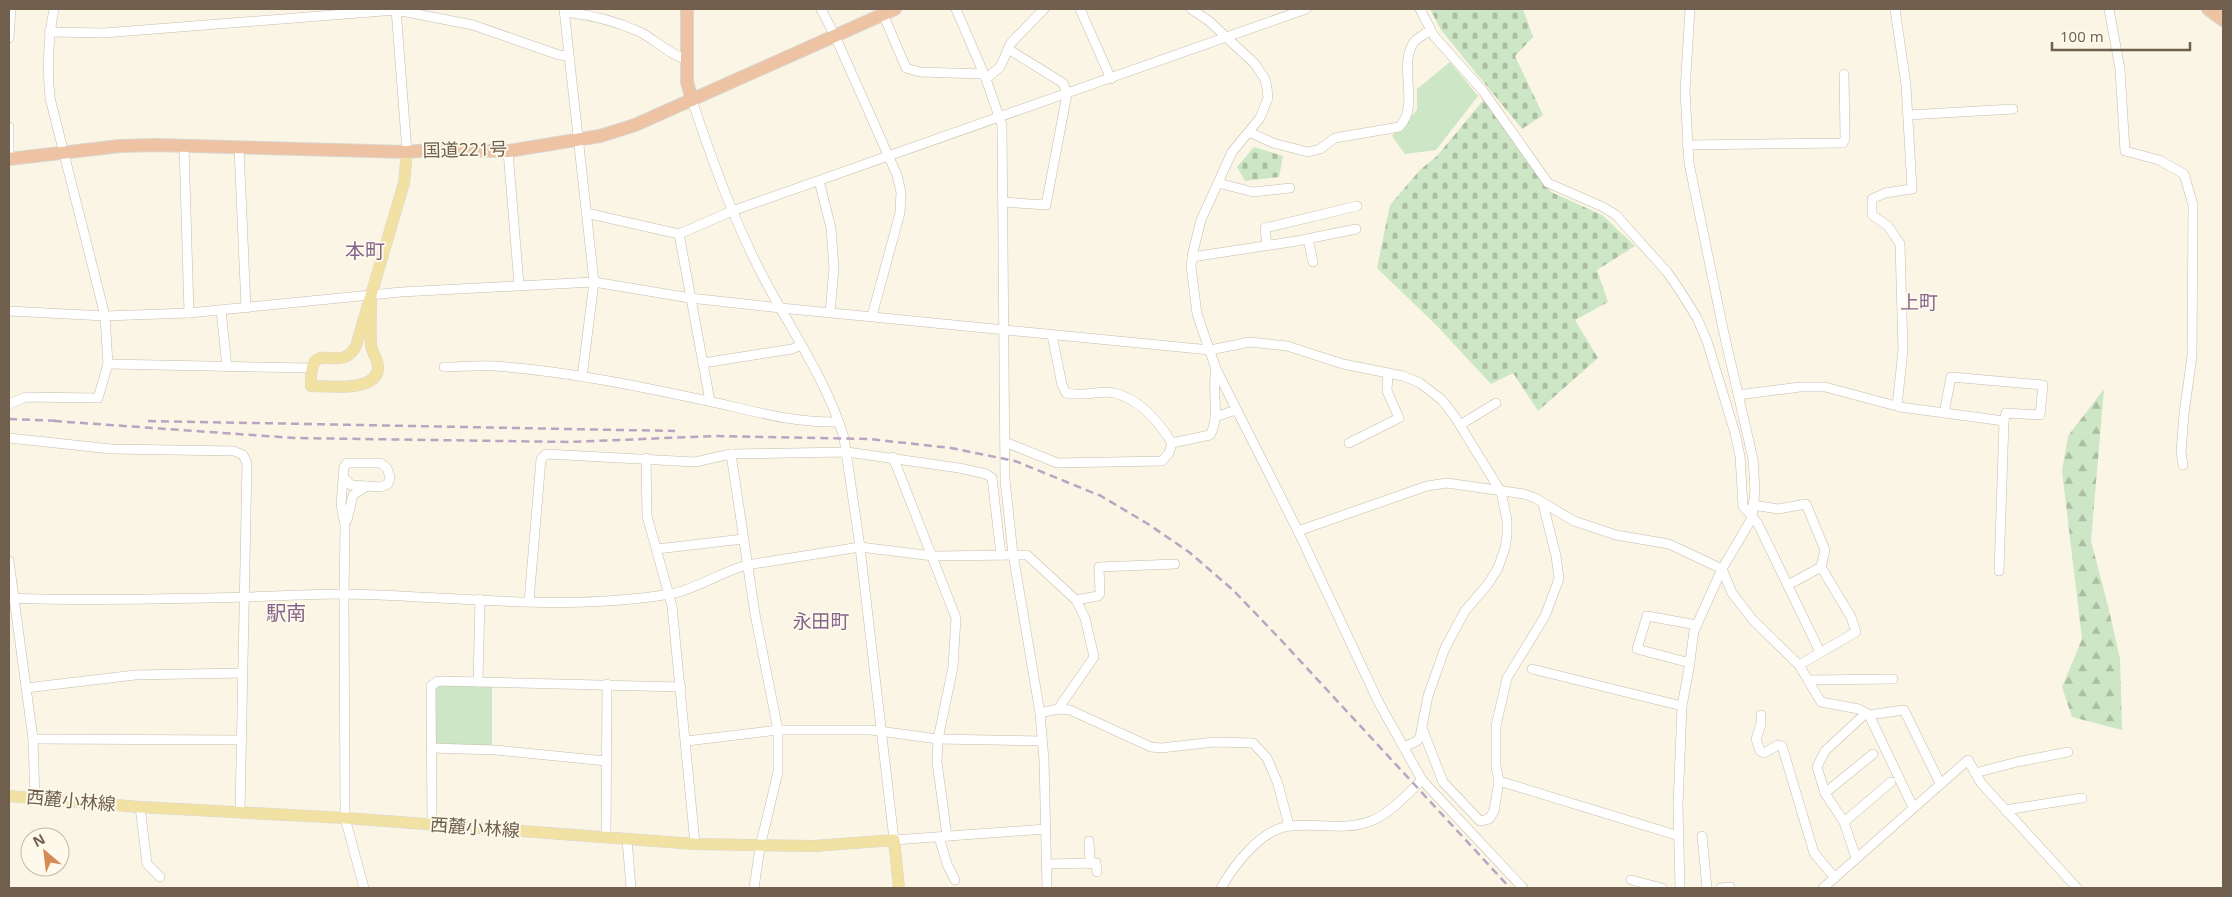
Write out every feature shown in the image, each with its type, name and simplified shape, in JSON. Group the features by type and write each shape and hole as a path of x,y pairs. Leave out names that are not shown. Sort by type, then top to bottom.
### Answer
{"highway":[{"path":"686,9 687,82 692,100"},
{"name":"国道221号","path":"9,159 120,146 407,152 430,150 508,150 578,141 635,125 895,9"},
{"path":"2208,9 2223,20"}],"main road":[{"path":"371,295 371,347 378,366 372,380 360,386 311,386 310,368 316,359 346,358 352,353 404,183 407,152"},
{"name":"西麓小林線","path":"9,796 140,807 346,818 695,844 760,847 814,846 894,840"},
{"path":"894,840 899,888"}],"street":[{"path":"9,38 11,9"},
{"path":"9,404 26,397 98,398 108,364 105,316 50,98 47,74 49,32 54,9"},
{"path":"49,32 104,33 396,9 473,25 559,55 569,56"},
{"path":"396,9 407,152"},
{"path":"821,9 897,175 901,192 900,213 872,316"},
{"path":"956,9 1001,117 1005,480 1013,554 1040,713 1047,888"},
{"path":"883,14 906,68 920,72 985,77 1000,67 1012,43 1044,9"},
{"path":"1080,9 1111,79"},
{"path":"1191,9 1209,21 1255,64 1265,79 1268,98 1260,118 1232,152 1201,220 1192,257 1191,273 1197,314 1216,369 1298,531 1380,703 1422,780 1523,888"},
{"path":"586,213 679,234 732,211 1306,9"},
{"path":"1420,9 1430,30 1483,91 1548,183 1603,207 1616,215 1667,272 1679,289 1697,318 1707,341 1728,406 1740,456 1743,506 1758,524 1820,652"},
{"path":"1680,888 1679,836 1682,706 1694,631 1722,570 1752,518 1754,505 1754,471 1691,172 1687,144 1685,91 1690,9"},
{"path":"1895,9 1906,85 1912,189 1885,193 1872,199 1872,215 1888,226 1900,244 1902,350 1897,406"},
{"path":"2109,9 2120,69 2125,150 2159,160 2184,174 2193,205 2192,356 2184,414 2181,452 2183,465"},
{"path":"582,377 594,282 565,11 593,15 632,29 660,44 679,59 687,59"},
{"path":"1249,132 1273,143 1308,152 1320,149 1335,138 1399,127 1405,121 1408,110 1409,58 1414,42 1430,30"},
{"path":"1003,202 1046,205 1067,94 1063,83 1008,49"},
{"path":"1687,144 1843,143 1845,138 1844,74"},
{"path":"692,100 732,211 839,422 847,452 860,547 894,840 1046,829"},
{"path":"1908,116 2012,109"},
{"path":"9,127 9,159"},
{"path":"184,146 189,313"},
{"path":"239,148 246,308"},
{"path":"508,150 520,285"},
{"path":"819,181 832,228 834,268 830,312"},
{"path":"1218,183 1253,192 1290,188"},
{"path":"1267,246 1265,228 1357,206"},
{"path":"1192,257 1267,246 1356,229"},
{"path":"679,234 710,401"},
{"path":"1308,239 1313,262"},
{"path":"9,311 105,316 189,313 371,295 594,282 690,298 1210,350 1250,342 1287,346 1343,364 1404,376 1420,383 1442,400 1460,424 1501,492 1508,536 1498,568 1488,584 1465,611 1445,648 1434,676 1422,728 1417,741 1404,747"},
{"path":"221,310 227,367"},
{"path":"1005,442 1057,463 1162,461 1170,453 1172,443 1160,423 1138,404 1113,393 1077,395 1066,393 1062,385 1052,335"},
{"path":"702,363 801,346"},
{"path":"108,364 310,368"},
{"path":"444,367 531,369 710,401 788,420 811,423 839,422"},
{"path":"1172,443 1210,435 1215,426 1213,382 1216,369"},
{"path":"1349,443 1399,418 1387,391 1388,373"},
{"path":"1944,413 1951,377 2043,385 2040,415 2006,413 2004,421 1999,571"},
{"path":"1738,395 1800,387 1825,387 1897,406 2004,421"},
{"path":"1460,424 1496,403"},
{"path":"1214,417 1236,410"},
{"path":"9,438 112,449 234,451 244,455 247,463 240,812"},
{"path":"529,601 542,456 548,454 695,462 731,454 847,452 893,457 959,468 990,476 993,481 1001,555"},
{"path":"731,454 754,614 778,730 778,772 760,847 754,888"},
{"path":"893,457 956,618 957,632 953,667 938,739 937,762 947,864 956,880"},
{"path":"646,458 648,516 672,606 687,741 695,844"},
{"path":"344,478 351,485 381,487 388,484 390,474 384,465 348,463 344,467 342,504 345,526 346,818 364,888"},
{"path":"1298,531 1427,486 1447,483 1524,494 1574,521 1616,535 1669,544 1696,555 1722,570 1732,593 1752,619 1799,665 1821,702 1859,709 1868,714 1912,807"},
{"path":"345,526 350,499 356,492 367,486"},
{"path":"1422,728 1443,782 1480,821 1489,819 1494,811 1499,781 1496,766 1496,726 1507,678 1545,616 1559,579 1556,556 1543,504"},
{"path":"1754,505 1778,509 1806,504 1825,550 1821,567 1851,617 1856,632 1799,665"},
{"path":"657,549 743,539"},
{"path":"11,598 244,597 344,594 529,601 595,600 669,594 696,588 734,568 747,564 860,547 933,556 1027,555 1076,600 1085,618 1094,657 1058,709"},
{"path":"9,561 11,598 34,739 35,798"},
{"path":"1076,600 1098,596 1100,593 1099,566 1175,564"},
{"path":"1788,585 1821,567"},
{"path":"478,682 480,599"},
{"path":"1690,663 1637,649 1647,616 1697,625"},
{"path":"1532,669 1682,706"},
{"path":"26,688 135,675 242,673"},
{"path":"1809,680 1893,679"},
{"path":"432,824 430,690 432,683 438,681 681,686"},
{"path":"606,838 608,684"},
{"path":"1040,713 1058,709 1070,710 1151,747 1161,748 1214,742 1253,743 1267,758 1278,784 1289,826"},
{"path":"1856,858 1844,822 1825,793 1817,768 1826,751 1868,714 1904,710 1940,783"},
{"path":"1761,715 1761,724 1756,738 1760,751 1764,753 1782,746 1814,853 1835,878"},
{"path":"687,741 778,730 880,731 938,739 1042,741"},
{"path":"34,739 241,740"},
{"path":"431,748 496,750 606,762"},
{"path":"1975,773 2068,752"},
{"path":"1825,793 1873,754"},
{"path":"1823,888 1912,807 1968,760 1981,783 2077,888"},
{"path":"1222,888 1228,876 1254,844 1289,826 1349,826 1373,821 1391,809 1422,780"},
{"path":"1499,781 1679,836"},
{"path":"1844,822 1891,782"},
{"path":"2005,810 2082,798"},
{"path":"140,807 147,864 160,877"},
{"path":"1702,836 1707,888"},
{"path":"627,839 632,888"},
{"path":"1089,841 1090,864"},
{"path":"1046,864 1096,864 1097,872"},
{"path":"1631,880 1662,888"}],"green space":[{"path":"1430,9 1523,9 1533,37 1515,56 1543,115 1522,129 1441,30"},
{"path":"1450,62 1478,96 1436,150 1405,154 1392,136 1417,110 1417,89"},
{"path":"1485,98 1551,192 1602,215 1635,246 1597,270 1608,302 1575,320 1598,358 1538,411 1513,373 1491,384 1437,326 1377,268 1390,205 1420,170 1437,156"},
{"path":"1254,147 1283,156 1279,177 1245,181 1237,167"},
{"path":"2104,389 2091,541 2120,659 2122,730 2072,717 2062,687 2082,639 2062,471 2068,436"},
{"path":"438,685 492,685 492,748 436,743 435,688"}],"railway":[{"path":"9,419 60,421"},
{"path":"54,421 294,438 570,442 715,436 869,439 951,448 1015,461 1101,496 1148,524 1189,552 1233,590 1280,639 1510,888"},
{"path":"148,421 675,431"}],"district":[{"name":"本町","path":"365,251"},
{"name":"上町","path":"1919,302"},
{"name":"駅南","path":"286,613"},
{"name":"永田町","path":"821,621"}]}
